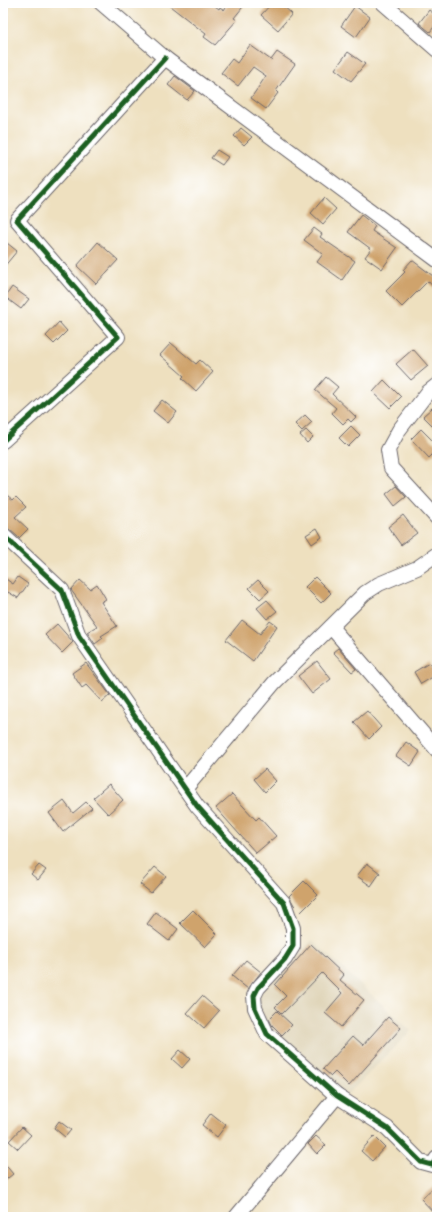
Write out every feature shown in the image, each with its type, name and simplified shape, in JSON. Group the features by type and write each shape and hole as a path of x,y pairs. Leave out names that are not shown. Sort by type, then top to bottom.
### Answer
{"street":[{"path":"101,3 165,58 437,260"},
{"path":"383,3 437,50"},
{"path":"3,441 118,337 17,220 165,58"},
{"path":"437,385 428,392 399,430 388,450 391,468 437,518"},
{"path":"3,535 62,590 79,636 197,806 284,903 293,928 293,946 285,959 258,988 254,996 255,1008 267,1034 337,1096 387,1128 421,1162 432,1165 437,1158"},
{"path":"185,789 274,683 365,593 379,584 417,568 437,554"},
{"path":"331,627 437,750"},
{"path":"236,1217 337,1096"}],"shaded area":[{"path":"312,940 411,1031 345,1097 265,1021 257,998"}],"building":[{"path":"166,3 211,3 219,9 220,7 224,10 229,3 246,3 234,18 237,20 215,45 204,37 206,34"},
{"path":"272,3 280,3 292,14 278,30 261,15"},
{"path":"355,6 370,17 356,37 341,26"},
{"path":"429,10 437,16 437,23 430,32 419,23"},
{"path":"250,45 271,60 277,52 295,64 276,91 278,93 266,109 251,98 266,76 253,67 238,86 221,73 232,59 237,63"},
{"path":"348,52 365,64 351,81 335,69"},
{"path":"175,76 195,91 187,100 168,85"},
{"path":"241,128 252,137 244,145 234,136"},
{"path":"217,150 228,157 222,165 211,158"},
{"path":"324,198 336,209 323,224 311,213"},
{"path":"361,215 375,226 372,231 397,248 382,269 365,257 371,249 348,232"},
{"path":"314,228 322,234 320,237 355,261 342,280 317,262 323,254 304,240"},
{"path":"98,242 118,260 96,284 77,266"},
{"path":"7,243 17,251 3,268 3,248"},
{"path":"412,260 437,279 437,291 428,281 402,307 386,291 405,272 403,270"},
{"path":"12,287 29,299 21,309 5,297"},
{"path":"59,322 67,331 54,344 46,336"},
{"path":"171,343 196,364 200,360 213,372 196,391 182,378 184,376 160,355"},
{"path":"413,349 428,366 411,380 396,364"},
{"path":"326,377 338,387 332,394 356,417 351,422 348,419 343,424 332,413 336,408 315,390"},
{"path":"384,380 401,397 390,408 373,392"},
{"path":"162,400 177,412 168,423 153,411"},
{"path":"432,408 437,413 437,430 423,416"},
{"path":"305,415 312,422 302,431 295,424"},
{"path":"351,426 360,435 348,447 339,438"},
{"path":"421,429 437,445 437,450 429,458 411,439"},
{"path":"306,430 313,437 307,443 300,435"},
{"path":"396,486 406,497 395,506 386,494"},
{"path":"3,492 13,500 16,497 26,507 15,517 28,529 19,538 9,529 3,527"},
{"path":"403,515 417,533 401,545 388,527"},
{"path":"317,528 322,537 312,544 306,535"},
{"path":"3,577 13,584 18,577 28,584 18,598 8,592 3,599"},
{"path":"315,577 331,593 321,603 305,587"},
{"path":"80,580 90,589 97,584 106,599 101,602 117,626 101,636 103,638 95,644 87,632 97,626 71,590"},
{"path":"258,580 269,591 260,599 249,588"},
{"path":"267,600 277,611 267,619 257,608"},
{"path":"242,620 260,634 270,621 277,626 253,661 226,640"},
{"path":"57,624 73,642 62,653 45,635"},
{"path":"338,648 356,669 352,672 333,652"},
{"path":"317,661 331,679 312,694 298,676"},
{"path":"86,663 110,695 102,702 86,685 82,688 72,673"},
{"path":"429,663 436,675 421,684 414,672"},
{"path":"367,711 381,727 369,739 354,722"},
{"path":"406,742 420,752 411,766 396,756"},
{"path":"265,769 276,781 265,792 254,779"},
{"path":"109,784 123,800 108,814 93,798"},
{"path":"232,794 256,820 259,817 276,836 256,853 216,808"},
{"path":"64,801 73,813 86,802 92,808 63,832 49,813"},
{"path":"367,863 380,873 371,886 357,876"},
{"path":"39,865 46,870 38,880 31,874"},
{"path":"155,867 166,876 151,893 140,884"},
{"path":"304,881 318,895 301,912 294,905 289,896"},
{"path":"193,910 217,934 205,947 180,923"},
{"path":"156,912 178,929 169,941 147,924"},
{"path":"311,944 344,975 340,980 364,1000 341,1027 325,1013 342,993 322,973 282,1014 275,1007 286,996 275,985"},
{"path":"246,960 261,972 248,989 232,976"},
{"path":"202,996 219,1011 204,1028 187,1013"},
{"path":"277,1011 292,1025 282,1035 272,1025 269,1019"},
{"path":"388,1017 401,1028 349,1086 335,1072 331,1076 323,1069 353,1036 363,1045"},
{"path":"180,1050 190,1059 182,1068 172,1059"},
{"path":"211,1113 226,1125 217,1137 202,1125"},
{"path":"59,1121 71,1130 65,1137 54,1128"},
{"path":"22,1127 31,1135 18,1149 9,1141"},
{"path":"316,1136 326,1145 317,1154 308,1144"},
{"path":"374,1136 385,1147 372,1161 361,1151"},
{"path":"3,1162 13,1174 3,1182"},
{"path":"437,1184 437,1216 421,1199"}],"cycle path":[{"path":"3,441 118,337 17,220 165,58"},
{"path":"3,535 62,590 79,636 197,806 284,903 293,928 293,946 285,959 258,988 254,996 255,1008 267,1034 337,1096 387,1128 421,1162 432,1165 437,1158"}]}
